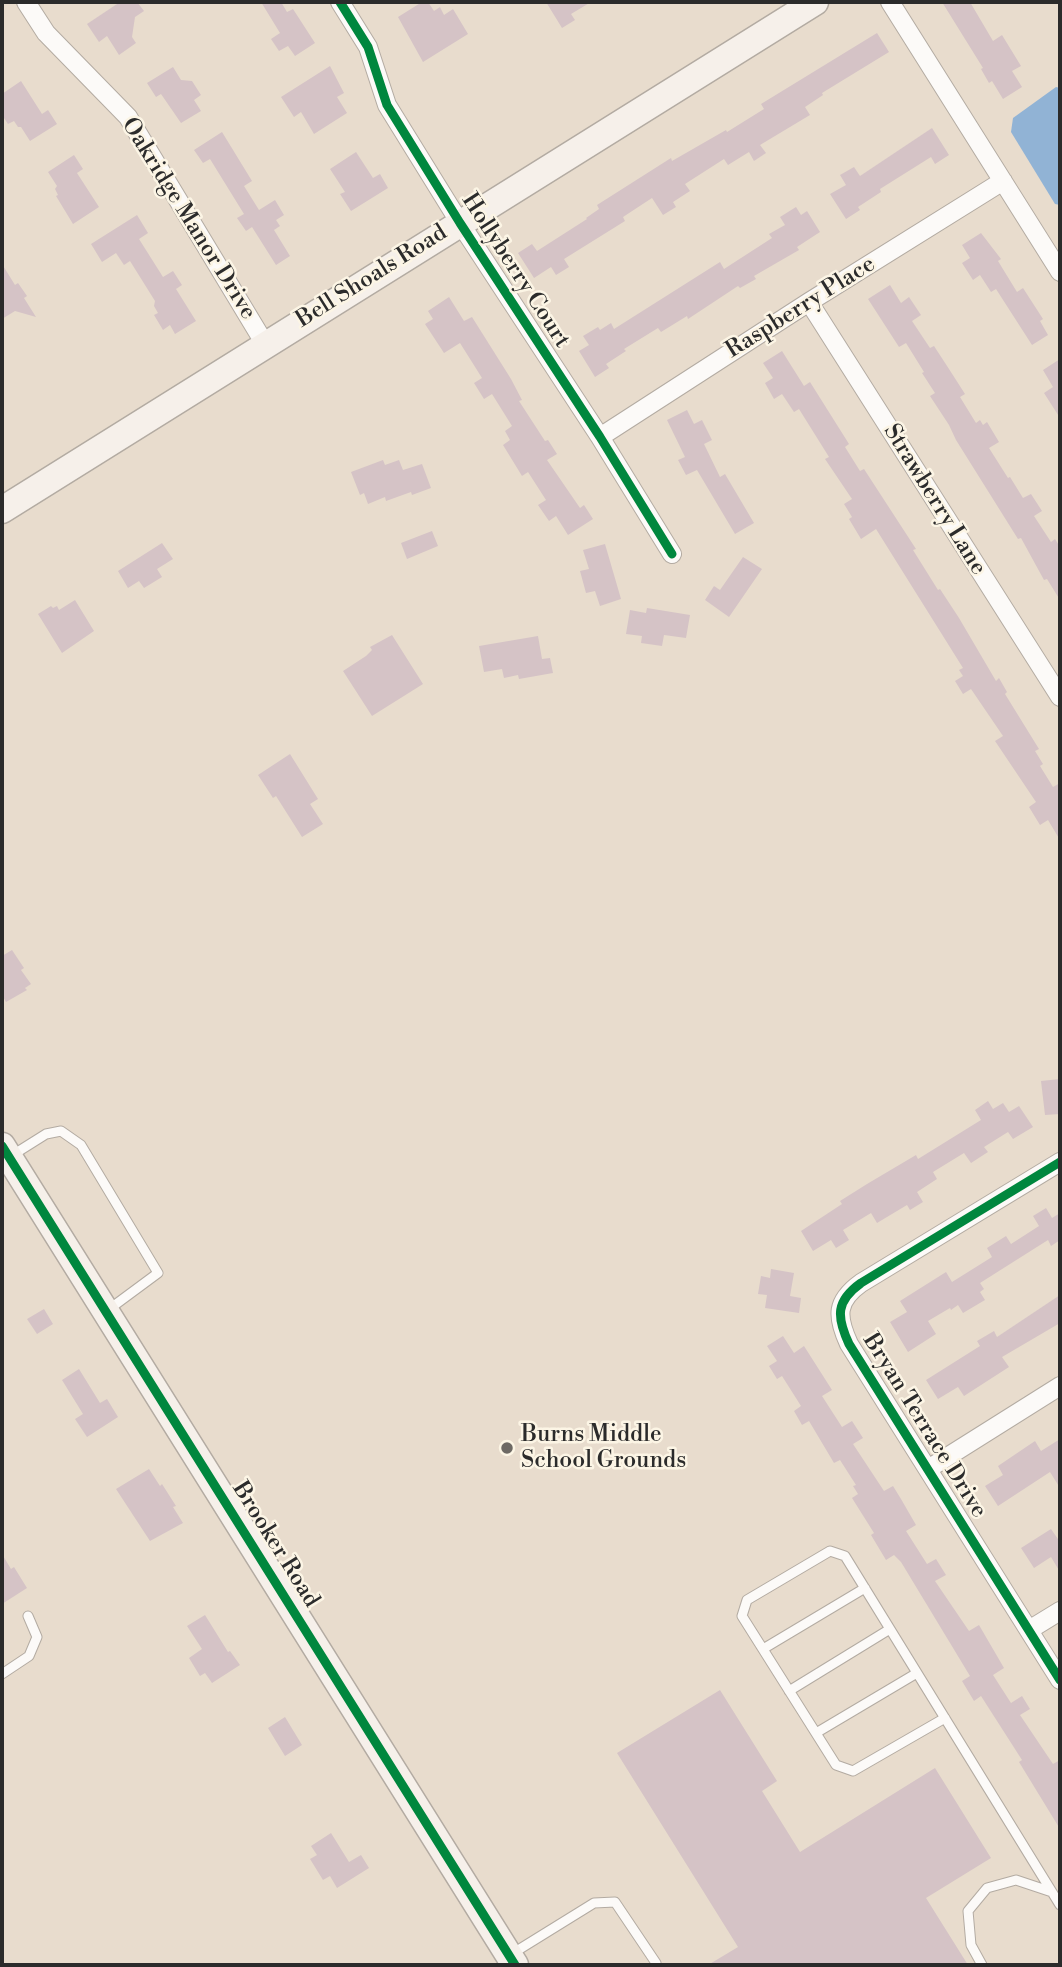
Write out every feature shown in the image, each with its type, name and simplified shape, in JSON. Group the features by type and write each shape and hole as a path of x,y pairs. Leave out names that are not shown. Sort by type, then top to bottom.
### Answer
{"main road":[{"name":"Bell Shoals Road","path":"2,510 812,3"},
{"name":"Brooker Road","path":"5,1152 512,1960"}],"street":[{"name":"Oakridge Manor Drive","path":"26,2 46,33 128,117 265,344"},
{"name":"Hollyberry Court","path":"340,2 368,47 387,105 672,554"},
{"path":"890,2 1060,272"},
{"name":"Raspberry Place","path":"600,437 808,302 1003,181"},
{"name":"Strawberry Lane","path":"808,302 1060,697"},
{"name":"Bryan Terrace Drive","path":"1060,1162 861,1283 849,1292 844,1300 840,1320 849,1344 1060,1680"},
{"name":"Bryan Terrace Drive","path":"928,1469 1060,1386"},
{"path":"1029,1630 1060,1611"}],"lane":[{"path":"5,1152 46,1133 61,1131 81,1145 158,1273 152,1280 106,1311"},
{"path":"945,1718 853,1771 836,1765 742,1616 747,1600 830,1551 845,1556 865,1588 917,1673 945,1718 1060,1905"},
{"path":"763,1649 865,1588"},
{"path":"2,1674 29,1656 37,1637 29,1616"},
{"path":"789,1691 890,1629"},
{"path":"816,1733 917,1673"},
{"path":"982,1965 971,1945 968,1911 987,1888 1016,1880 1052,1892"},
{"path":"512,1960 594,1903 615,1902 655,1965"}],"water":[{"path":"1056,87 1060,88 1060,205 1055,204 1011,132 1013,118"}],"building":[{"path":"120,2 137,2 144,11 135,17 132,37 136,43 119,55 107,36 99,42 87,24"},
{"path":"261,2 281,2 287,12 293,9 315,43 295,56 288,46 279,51 271,39 280,33"},
{"path":"422,2 428,2 434,11 440,7 444,15 453,9 468,34 423,62 398,17"},
{"path":"546,2 591,2 571,14 575,20 562,28"},
{"path":"942,2 970,2 993,41 1002,35 1021,66 1012,71 1022,87 1003,99 992,81 989,83 981,69 983,68"},
{"path":"877,33 889,52 822,93 823,95 805,107 810,115 760,145 766,153 754,161 749,152 728,165 724,159 685,184 690,191 673,202 676,207 663,215 652,198 623,217 625,221 564,259 569,267 556,275 551,267 534,278 518,253 532,244 537,251 587,219 599,209 597,205 671,158 672,161 726,130 727,132 764,109 761,104"},
{"path":"330,66 344,93 337,97 347,113 314,134 301,112 294,117 281,97"},
{"path":"173,67 181,80 192,81 201,95 194,100 201,111 181,123 161,94 156,97 147,83"},
{"path":"21,81 42,114 48,110 57,124 30,141 21,127 14,121 8,124 2,115 2,94"},
{"path":"932,128 949,155 935,164 931,157 880,189 881,192 858,207 860,210 846,219 830,194 846,185 840,175 854,167 860,176"},
{"path":"222,132 252,181 244,186 259,210 275,200 284,215 276,220 280,226 274,230 290,256 276,265 252,227 246,231 237,218 244,214 210,159 203,163 194,150"},
{"path":"356,152 373,178 380,174 388,188 351,211 340,194 345,192 330,169"},
{"path":"74,155 83,169 77,173 99,207 73,224 56,196 57,186 48,172"},
{"path":"796,207 801,215 807,211 820,232 797,247 799,250 688,319 687,316 661,332 658,328 624,349 626,351 606,364 609,368 595,377 579,351 589,345 583,336 611,323 614,329 720,262 724,269 772,238 769,234 785,225 780,217"},
{"path":"137,215 148,233 139,239 163,277 173,271 182,285 176,289 196,321 175,334 170,325 163,330 154,315 158,313 154,306 155,301 130,261 124,265 116,253 102,262 91,244"},
{"path":"981,233 1001,259 998,261 1017,292 1023,288 1043,319 1040,321 1048,335 1032,345 996,289 991,292 980,275 973,280 962,263 970,258 962,245"},
{"path":"2,264 15,285 18,283 27,296 24,298 36,317 15,311 2,319"},
{"path":"890,285 901,303 909,297 921,315 912,321 930,348 934,346 965,394 960,397 976,423 980,420 983,425 987,422 999,442 989,448 1008,478 1010,477 1023,498 1031,494 1042,511 1034,516 1051,542 1055,539 1060,547 1060,600 1047,579 1044,580 1021,538 1018,539 956,440 930,396 935,393 906,343 899,347 868,299"},
{"path":"449,297 464,321 472,317 511,379 522,400 519,401 545,441 548,440 557,454 547,460 580,508 584,505 593,519 568,535 556,516 549,521 538,505 546,500 528,472 522,476 503,445 510,440 505,431 512,426 492,394 484,399 474,383 482,378 460,343 444,353 425,324 433,319 428,311"},
{"path":"782,351 804,386 810,382 849,444 845,447 860,471 864,469 996,681 999,678 1007,692 1005,694 1039,749 1035,751 1043,764 1040,766 1053,787 1060,783 1060,840 1048,820 1040,825 1029,807 1036,802 995,741 1003,736 971,689 963,694 955,681 963,676 959,670 963,668 876,529 861,539 844,504 852,499 825,459 829,457 799,409 794,412 782,394 774,399 765,383 773,378 763,363"},
{"path":"1060,359 1060,418 1044,393 1053,387 1043,370"},
{"path":"687,410 694,424 702,420 712,440 704,444 720,477 725,474 754,523 735,534 697,470 686,475 678,460 685,457 667,420"},
{"path":"383,460 385,465 399,460 403,470 422,464 431,488 386,501 385,497 368,504 364,493 360,495 351,472"},
{"path":"432,531 438,546 407,559 401,543"},
{"path":"162,543 173,559 157,569 162,577 144,588 139,581 128,588 118,571"},
{"path":"605,544 621,599 600,606 595,591 586,593 580,571 589,569 583,550"},
{"path":"743,557 762,569 729,617 705,600 714,586 720,590"},
{"path":"75,600 94,631 62,653 38,614 51,606 57,606 59,610"},
{"path":"647,608 690,615 686,638 664,635 662,646 641,643 642,636 626,634 630,610 646,613"},
{"path":"392,635 423,684 372,716 343,671 366,656 372,650 370,647"},
{"path":"538,636 542,659 550,658 553,673 519,679 518,675 504,678 502,669 484,672 479,646"},
{"path":"290,754 318,799 310,804 323,824 302,837 276,796 273,798 258,775"},
{"path":"12,950 31,984 25,988 27,990 6,1002 2,995 2,956"},
{"path":"1060,1079 1060,1114 1045,1115 1041,1081"},
{"path":"988,1101 993,1109 1003,1103 1009,1112 1019,1106 1033,1127 1013,1139 1008,1132 984,1147 988,1152 971,1163 964,1153 933,1172 937,1179 917,1192 923,1202 910,1210 907,1205 877,1223 871,1213 843,1230 849,1240 836,1248 831,1240 813,1251 801,1231 867,1184 916,1155 918,1159 981,1120 975,1110"},
{"path":"1046,1208 1052,1218 1060,1213 1060,1240 1051,1246 1048,1240 980,1283 984,1289 980,1292 985,1300 963,1313 958,1305 928,1321 936,1334 908,1352 890,1322 907,1312 900,1301 946,1272 952,1282 992,1257 987,1248 1006,1236 1011,1244 1039,1226 1033,1216"},
{"path":"771,1269 794,1273 790,1296 801,1298 799,1313 765,1308 767,1295 758,1294 761,1276 770,1278"},
{"path":"1060,1295 1060,1323 1002,1357 1009,1367 964,1396 958,1387 938,1399 926,1380 980,1346 977,1341 994,1331 997,1337"},
{"path":"44,1309 53,1324 37,1334 27,1319"},
{"path":"783,1336 794,1353 804,1346 832,1390 822,1396 842,1427 852,1421 863,1438 853,1444 884,1491 893,1486 916,1525 906,1531 927,1564 936,1559 946,1575 935,1581 969,1631 979,1625 1004,1668 993,1675 1011,1703 1022,1696 1030,1709 1020,1715 1053,1764 1060,1760 1060,1829 1019,1762 1022,1760 981,1696 974,1701 962,1681 970,1676 901,1562 894,1555 886,1560 871,1535 874,1533 852,1498 858,1494 853,1486 856,1485 840,1460 834,1463 809,1421 802,1425 794,1411 801,1406 782,1376 777,1379 769,1366 777,1361 767,1346"},
{"path":"79,1369 100,1403 107,1399 118,1417 87,1437 75,1419 83,1414 62,1380"},
{"path":"1060,1439 1060,1488 1050,1472 998,1506 985,1486 1003,1475 998,1466 1035,1441 1041,1451"},
{"path":"149,1469 176,1506 173,1507 183,1523 150,1541 116,1489"},
{"path":"1051,1529 1060,1542 1060,1572 1051,1557 1034,1568 1021,1548"},
{"path":"2,1554 27,1588 2,1604"},
{"path":"205,1615 228,1652 230,1651 240,1665 212,1683 205,1673 200,1676 189,1658 202,1649 187,1626"},
{"path":"720,1690 777,1781 762,1791 800,1852 935,1768 991,1858 926,1898 968,1965 708,1965 738,1947 617,1753"},
{"path":"285,1717 302,1745 285,1756 268,1728"},
{"path":"331,1833 349,1862 361,1855 369,1868 337,1888 330,1876 323,1880 310,1859 317,1855 311,1846"}],"cycle path":[{"path":"340,2 368,47 387,105 672,554"},
{"path":"2,1146 515,1965"},
{"path":"1060,1162 861,1283 847,1296 840,1317 849,1344 1060,1680"}],"place":[{"name":"Burns Middle School Grounds","path":"507,1448"}]}
